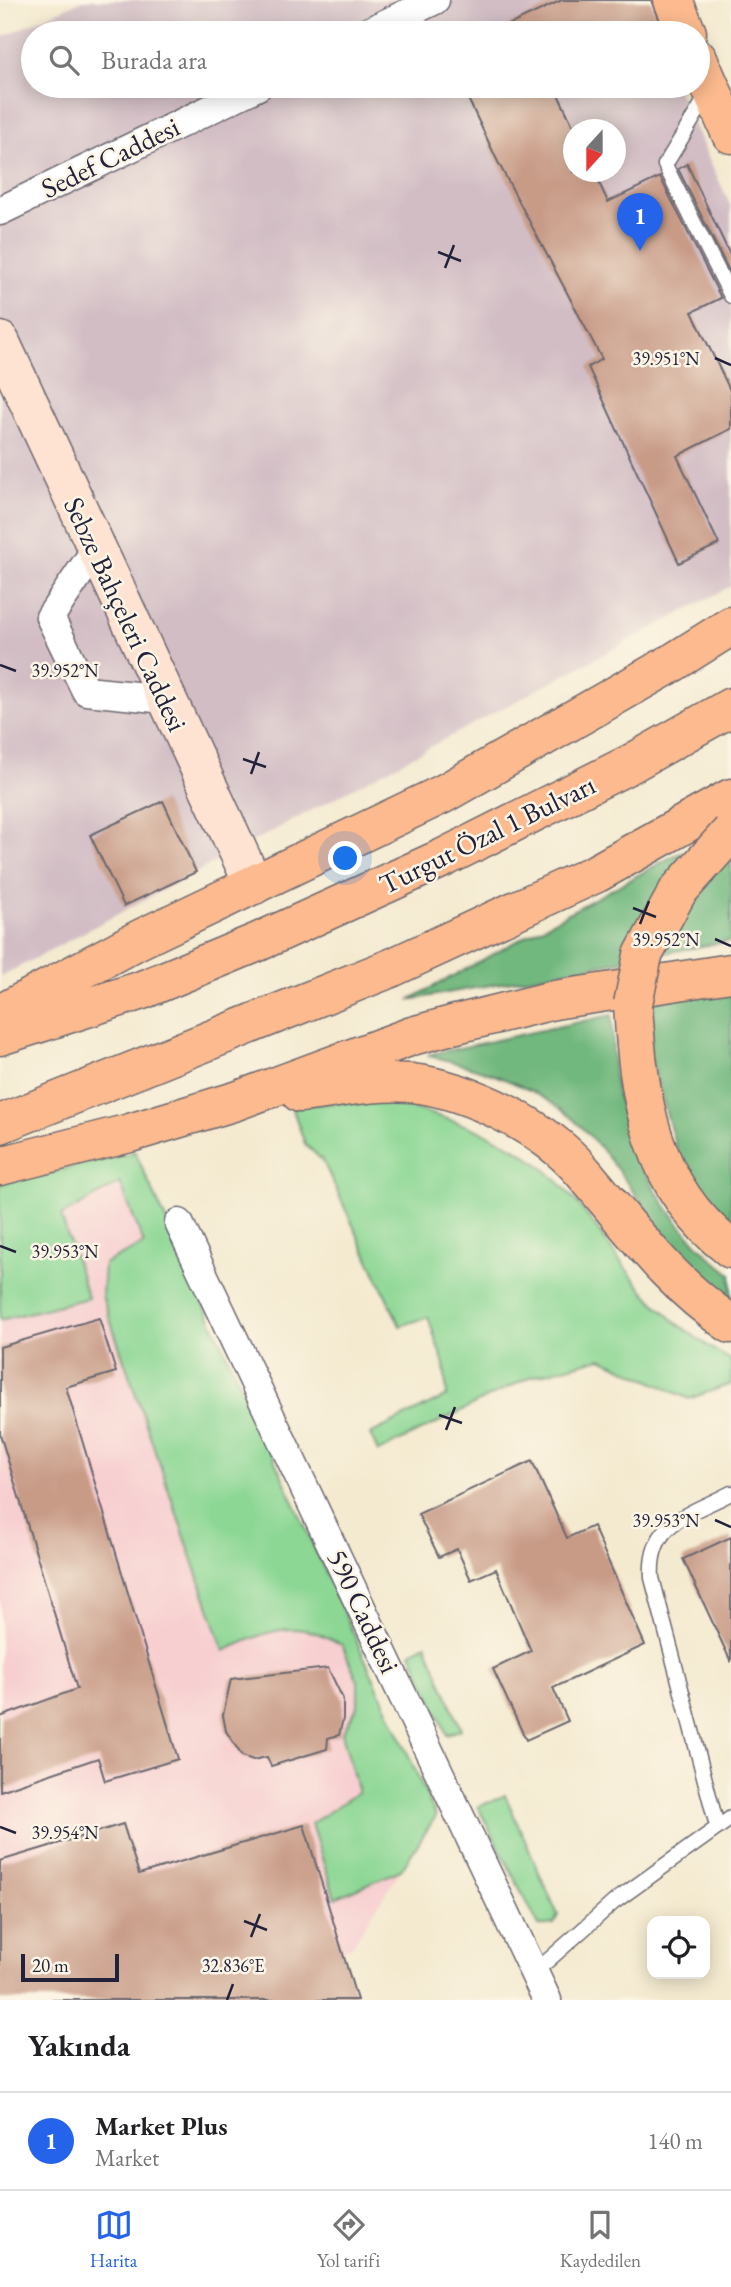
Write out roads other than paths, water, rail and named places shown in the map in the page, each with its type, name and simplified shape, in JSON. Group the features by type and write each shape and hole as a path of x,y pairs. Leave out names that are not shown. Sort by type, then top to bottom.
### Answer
{"highway":[{"path":"673,0 682,21"},
{"path":"710,87 731,134"},
{"path":"0,1014 140,939 443,794 602,704 731,626"},
{"name":"Turgut Özal 1 Bulvarı","path":"0,1036 142,990 258,942 443,858 632,763 731,707"},
{"path":"0,1124 403,963 597,873 731,798"},
{"path":"731,832 678,891 643,955 633,1004 641,1097 656,1151 680,1194 706,1230 731,1249"},
{"path":"0,1166 130,1133 236,1101 412,1036 452,1025 554,1000 731,973"},
{"path":"236,1101 347,1087 411,1083 483,1102 540,1132 580,1169 674,1281 731,1324"}],"street":[{"path":"391,21 435,0"},
{"name":"Sedef Caddesi","path":"0,211 233,98"},
{"name":"Sebze Bahçeleri Caddesi","path":"0,341 254,885"},
{"path":"96,549 50,617 86,691 165,699"},
{"name":"590 Caddesi","path":"179,1223 547,2000"}],"lane":[{"path":"694,98 666,165 731,296"},
{"path":"717,1826 652,1578 650,1557 665,1528 731,1493"},
{"path":"535,1972 614,1902 731,1818"}],"place":[{"name":"Market Plus","path":"640,251"}]}
